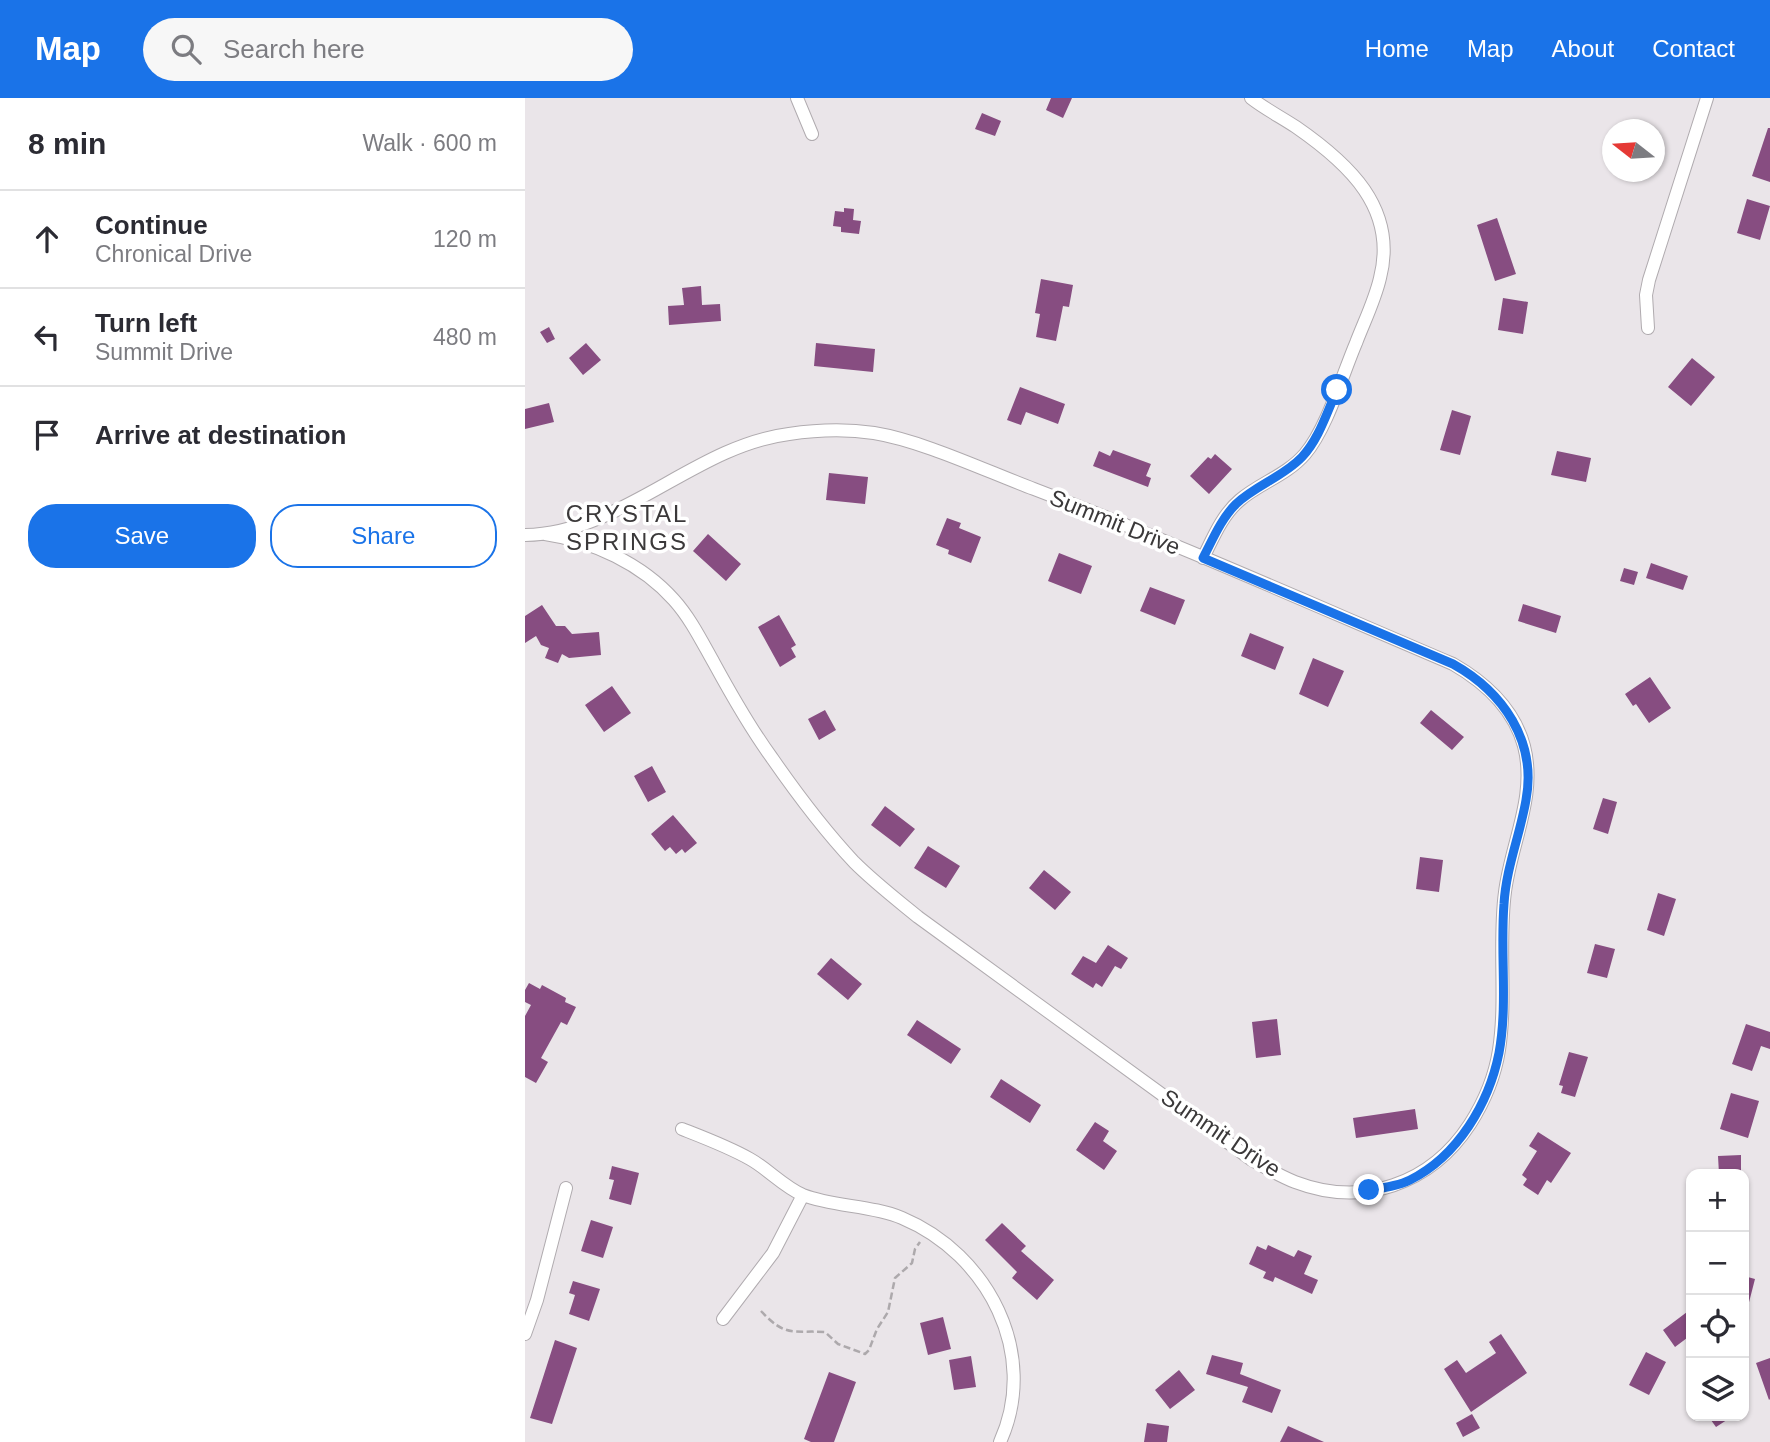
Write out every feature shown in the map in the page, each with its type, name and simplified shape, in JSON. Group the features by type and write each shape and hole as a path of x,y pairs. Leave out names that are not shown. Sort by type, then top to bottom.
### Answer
{"street":[{"path":"797,98 812,134"},
{"path":"1203,558 1222,522 1238,502 1292,467 1313,443 1375,295 1383,262 1383,238 1378,216 1365,189 1354,174 1295,126 1251,98"},
{"path":"1648,328 1646,295 1649,280 1707,98"},
{"name":"Summit Drive","path":"525,535 545,534 597,518 724,452 749,443 791,433 852,431 890,436 1084,508 1471,674 1499,700 1511,716 1523,742 1528,773 1527,796 1504,893 1502,1027 1493,1076 1476,1115 1452,1148 1423,1173 1391,1186 1348,1191 1328,1190 1294,1182 1271,1171 918,917 855,862 804,802 745,719 701,640 675,601 653,581 610,554 583,542 545,534"},
{"path":"682,1129 751,1159 803,1195 900,1217 927,1231 956,1252 980,1278 1004,1319 1009,1338 1014,1384 1011,1408 1000,1442"},
{"path":"525,1334 537,1300 566,1188"},
{"path":"723,1319 773,1253 803,1195"}],"path":[{"path":"761,1311 774,1326 795,1333 825,1332 838,1344 865,1354 888,1312 895,1278 912,1264 915,1249 927,1231"}],"building":[{"path":"1051,98 1072,98 1063,118 1046,110"},
{"path":"982,113 1001,121 995,136 975,129"},
{"path":"1770,128 1770,182 1752,176"},
{"path":"1747,199 1770,206 1760,240 1737,233"},
{"path":"844,208 854,209 853,220 861,221 859,234 841,232 841,227 833,226 835,211 844,212"},
{"path":"1497,218 1516,274 1495,281 1477,225"},
{"path":"1041,279 1073,285 1069,307 1063,306 1056,341 1036,337 1040,314 1035,313"},
{"path":"701,286 702,305 720,304 721,321 669,325 668,306 684,305 682,288"},
{"path":"1503,298 1528,302 1523,334 1498,330"},
{"path":"549,327 555,339 547,343 540,332"},
{"path":"586,343 601,360 583,375 569,358"},
{"path":"816,343 875,349 873,372 814,366"},
{"path":"1692,358 1715,377 1691,406 1668,387"},
{"path":"1020,387 1065,404 1058,424 1026,412 1021,425 1007,420"},
{"path":"549,403 554,422 525,429 525,409"},
{"path":"1452,410 1471,416 1460,455 1440,450"},
{"path":"1113,450 1151,464 1146,476 1151,478 1148,487 1093,466 1099,451 1110,456"},
{"path":"1557,451 1591,458 1586,482 1551,475"},
{"path":"1215,454 1232,469 1209,494 1190,476 1208,457 1211,459"},
{"path":"829,473 868,477 865,504 826,500"},
{"path":"947,518 961,523 959,528 981,537 971,563 948,554 949,550 936,545"},
{"path":"708,534 741,564 726,581 693,551"},
{"path":"1059,553 1092,566 1081,594 1048,581"},
{"path":"1651,563 1688,576 1683,590 1646,578"},
{"path":"1624,568 1638,572 1634,585 1620,581"},
{"path":"1150,587 1185,600 1175,625 1140,611"},
{"path":"1523,604 1561,616 1556,633 1518,621"},
{"path":"542,605 556,626 565,626 572,634 599,632 601,655 569,658 562,654 558,663 545,658 549,648 541,645 536,636 525,643 525,616"},
{"path":"779,615 796,645 791,648 796,657 780,667 758,627"},
{"path":"1250,633 1284,647 1275,670 1241,656"},
{"path":"1313,658 1344,671 1328,707 1299,694"},
{"path":"1650,677 1671,708 1649,723 1625,694"},
{"path":"612,686 631,713 604,732 585,705"},
{"path":"825,710 836,730 819,740 808,719"},
{"path":"1431,710 1464,737 1452,750 1420,723"},
{"path":"652,766 666,792 648,802 634,776"},
{"path":"1603,798 1617,802 1608,834 1593,829"},
{"path":"885,806 915,829 900,847 871,825"},
{"path":"673,815 697,843 685,853 682,849 676,854 670,847 665,851 651,834"},
{"path":"928,846 960,866 946,888 914,868"},
{"path":"1420,857 1443,860 1439,892 1416,889"},
{"path":"1044,870 1071,892 1055,910 1029,888"},
{"path":"1658,893 1676,899 1664,936 1647,930"},
{"path":"1595,944 1615,949 1607,978 1587,973"},
{"path":"1108,945 1128,958 1121,969 1115,966 1102,987 1096,983 1093,988 1071,974 1083,956 1096,963"},
{"path":"831,958 862,984 848,1000 817,974"},
{"path":"529,983 540,989 542,985 566,998 565,1002 576,1007 567,1025 561,1022 541,1058 548,1062 536,1083 525,1077 525,1016 531,1005 525,1002 525,990"},
{"path":"1277,1019 1281,1055 1256,1058 1252,1022"},
{"path":"917,1020 961,1049 951,1064 907,1035"},
{"path":"1746,1024 1770,1032 1770,1049 1761,1046 1752,1071 1732,1064"},
{"path":"1569,1052 1588,1057 1575,1097 1561,1093 1563,1086 1559,1085"},
{"path":"1001,1079 1041,1105 1030,1123 990,1097"},
{"path":"1731,1093 1759,1101 1748,1138 1720,1129"},
{"path":"1415,1109 1418,1129 1356,1138 1353,1118"},
{"path":"1095,1122 1109,1131 1103,1141 1117,1151 1104,1170 1076,1150"},
{"path":"1538,1132 1571,1153 1551,1183 1547,1180 1538,1195 1523,1185 1527,1179 1522,1175 1537,1151 1529,1146"},
{"path":"1741,1155 1741,1169 1719,1169 1718,1156"},
{"path":"612,1166 639,1173 631,1205 609,1199 614,1180 609,1179"},
{"path":"591,1220 613,1227 603,1258 581,1251"},
{"path":"1002,1223 1026,1246 1021,1251 1054,1280 1037,1300 1012,1278 1017,1272 985,1240"},
{"path":"1268,1245 1294,1257 1298,1250 1312,1256 1304,1274 1318,1280 1312,1294 1275,1277 1273,1282 1263,1278 1266,1272 1249,1264 1257,1246 1266,1250"},
{"path":"1749,1277 1755,1279 1749,1302"},
{"path":"573,1281 600,1289 589,1321 569,1314 575,1295 569,1293"},
{"path":"1686,1313 1686,1339 1675,1347 1663,1330"},
{"path":"943,1317 951,1349 928,1355 920,1323"},
{"path":"1501,1334 1527,1373 1471,1412 1444,1369 1457,1360 1466,1373 1496,1353 1489,1342"},
{"path":"555,1340 577,1348 552,1424 530,1418"},
{"path":"1646,1352 1666,1362 1649,1395 1629,1385"},
{"path":"1212,1355 1243,1363 1240,1374 1281,1390 1272,1413 1242,1402 1248,1387 1206,1374"},
{"path":"971,1356 976,1387 954,1390 949,1360"},
{"path":"1770,1358 1770,1399 1769,1400 1756,1363"},
{"path":"1179,1370 1195,1390 1170,1409 1155,1390"},
{"path":"829,1372 856,1382 834,1442 811,1442 804,1439"},
{"path":"1472,1414 1480,1428 1463,1437 1456,1423"},
{"path":"1712,1421 1725,1421 1716,1427"},
{"path":"1147,1423 1169,1426 1167,1442 1144,1442"},
{"path":"1288,1426 1324,1442 1280,1442"}],"district":[{"name":"CRYSTAL SPRINGS","path":"627,528"}],"route":[{"path":"1337,390 1313,443 1304,455 1292,467 1238,502 1227,514 1203,558 1471,674 1485,685 1511,716 1523,742 1528,773 1523,817 1504,893 1502,1027 1493,1076 1476,1115 1438,1162 1408,1181 1369,1190"}]}
